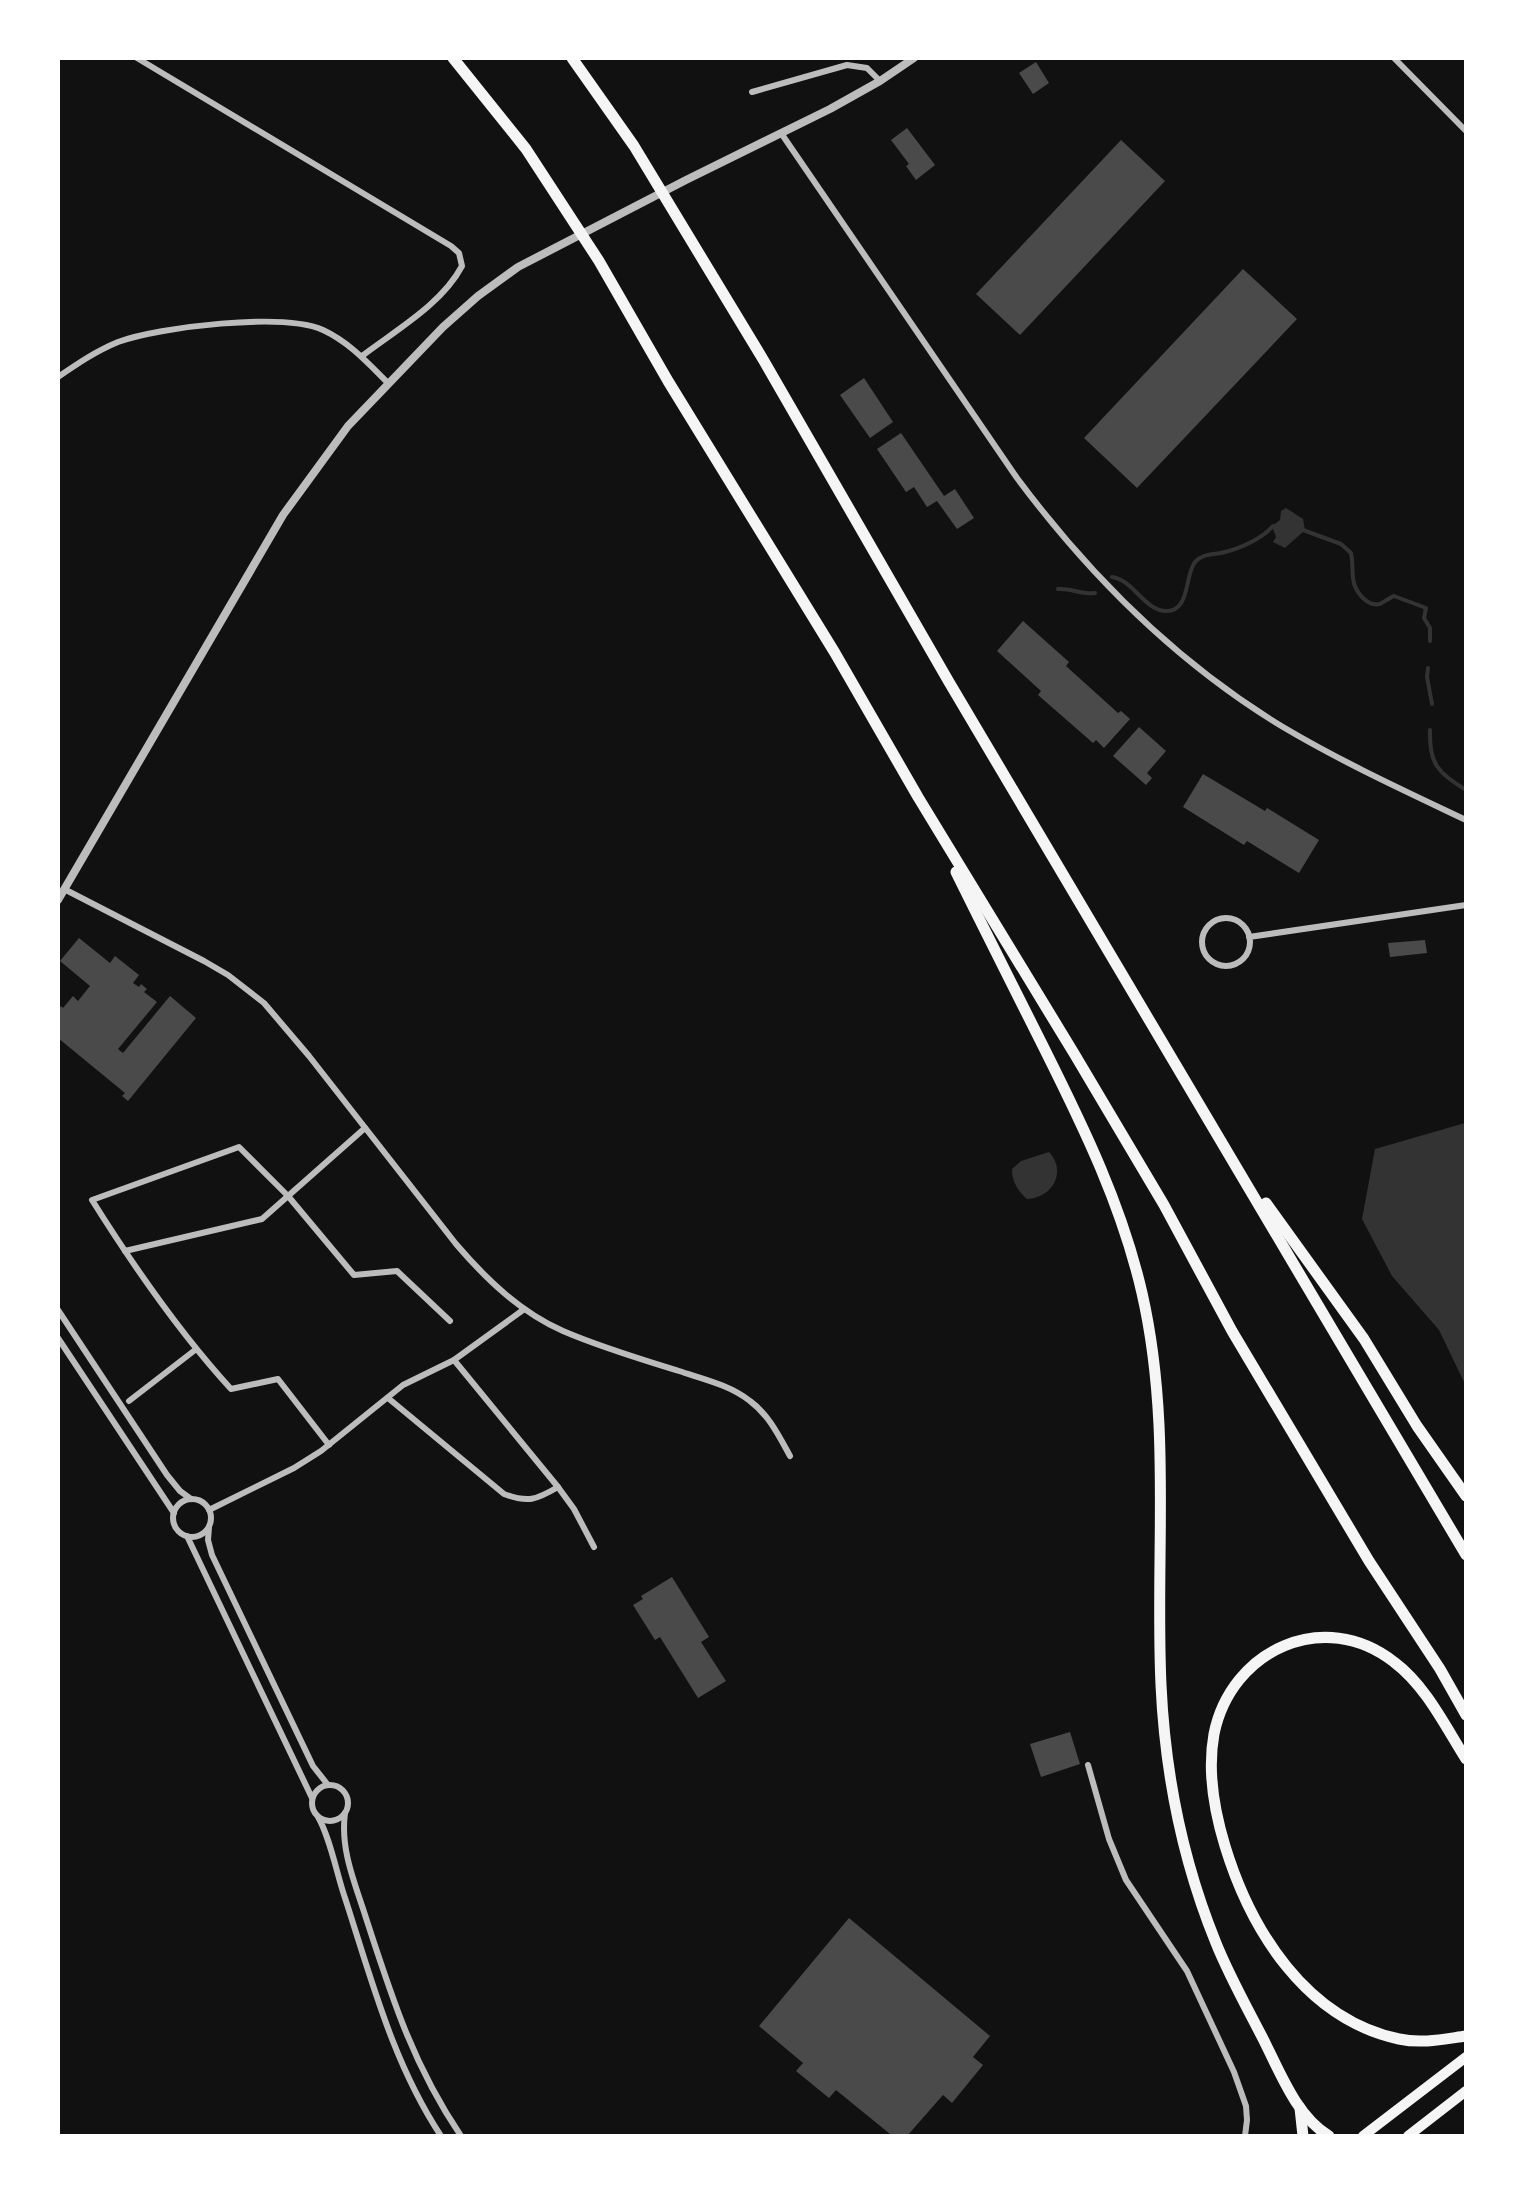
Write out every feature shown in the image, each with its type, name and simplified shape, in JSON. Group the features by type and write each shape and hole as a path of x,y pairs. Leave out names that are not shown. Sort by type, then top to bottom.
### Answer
{"highway":[{"path":"453,58 526,149 568,212 1154,1188 1232,1331 1368,1561 1466,1715"},
{"path":"572,58 634,146 754,344 959,699 1466,1555"},
{"path":"918,797 1080,1119 1110,1188 1133,1258 1155,1365 1160,1415 1161,1686 1174,1796 1192,1870 1229,1972 1300,2108 1329,2136"},
{"path":"1222,1142 1364,1339 1466,1496"},
{"path":"1466,1759 1428,1699 1396,1662 1352,1640 1326,1637 1281,1647 1240,1676 1220,1711 1211,1766 1216,1813 1231,1866 1258,1926 1294,1976 1337,2014 1365,2028 1413,2042 1466,2036"},
{"path":"1300,2108 1302,2136"}],"main road":[{"path":"1363,2136 1466,2057"},
{"path":"1408,2136 1466,2091"}],"street":[{"path":"137,58 458,253 462,266 454,280 362,356"},
{"path":"58,900 283,515 348,426 388,383 478,296 518,268 880,81 914,58"},
{"path":"1394,58 1466,131"},
{"path":"752,92 846,65 867,68 880,81"},
{"path":"781,132 1016,478 1100,579 1172,647 1252,707 1325,750 1466,820"},
{"path":"58,377 96,352 140,335 246,323 294,322 333,336 362,356 388,383"},
{"path":"64,889 228,975 264,1003 476,1267 523,1309 559,1329 738,1394 768,1419 790,1456"},
{"path":"1249,937 1466,904"},
{"path":"1220,918 1236,920 1249,937 1250,945 1242,959 1228,966 1212,961 1203,949 1204,933 1220,918"},
{"path":"124,1251 262,1219 365,1128"},
{"path":"329,1445 278,1379 231,1389 195,1350 92,1200 239,1147 288,1196 354,1275 396,1271 450,1321"},
{"path":"210,1510 294,1468 416,1378 454,1360 523,1309"},
{"path":"58,1310 167,1475 180,1492 210,1510 208,1527 200,1535 187,1536"},
{"path":"58,1338 174,1513 175,1526 187,1536 326,1831 398,2060 441,2136"},
{"path":"129,1401 195,1350"},
{"path":"454,1360 558,1487 594,1547"},
{"path":"388,1398 504,1494 524,1502 558,1487"},
{"path":"174,1513 180,1503 191,1499"},
{"path":"208,1527 212,1555 313,1766 328,1785"},
{"path":"1088,1765 1109,1839 1126,1880 1186,1971 1234,2072 1246,2106 1244,2136"},
{"path":"312,1798 318,1789 328,1785 344,1792 348,1802 343,1838 346,1853 397,2011 424,2075 461,2136"},
{"path":"318,1817 330,1822 345,1814"}],"shaded area":[{"path":"1286,508 1303,519 1305,530 1285,548 1273,542 1276,537 1272,526"},
{"path":"1465,1123 1466,1386 1439,1330 1392,1276 1362,1219 1375,1149"},
{"path":"1049,1152 1057,1167 1054,1182 1044,1194 1027,1199 1016,1186 1012,1169 1021,1161"}],"building":[{"path":"1036,62 1049,83 1033,94 1019,73"},
{"path":"907,128 935,165 916,180 891,140"},
{"path":"1121,140 1165,181 1020,335 976,294"},
{"path":"1243,269 1297,319 1137,488 1084,438"},
{"path":"864,378 893,422 870,438 840,395"},
{"path":"901,433 944,496 955,489 974,518 957,529 937,501 927,507 914,487 906,492 877,449"},
{"path":"1023,621 1069,662 1066,666 1118,713 1121,711 1130,719 1104,748 1038,695 1041,691 997,651"},
{"path":"1139,727 1166,751 1147,773 1152,778 1146,785 1113,756"},
{"path":"1203,774 1319,840 1299,873 1183,807"},
{"path":"79,938 110,963 115,956 139,975 133,983 139,987 141,984 147,989 144,992 157,1002 118,1049 123,1053 170,996 196,1018 128,1101 122,1096 125,1093 58,1038 61,1006 73,996 78,1001 90,986 60,961"},
{"path":"1425,940 1427,953 1390,957 1388,943"},
{"path":"672,1577 709,1637 701,1642 726,1681 698,1698 660,1637 655,1640 633,1605"},
{"path":"1070,1732 1080,1764 1041,1777 1030,1744"},
{"path":"849,1918 990,2036 973,2057 983,2065 952,2103 943,2095 907,2136 888,2136 836,2090 829,2098 796,2071 803,2063 759,2026"}],"waterway":[{"path":"1112,577 1126,583 1157,609 1173,610 1183,600 1198,559 1245,545 1273,526"},
{"path":"1303,530 1341,544 1351,553 1354,583 1366,600 1380,604 1394,596 1426,608 1424,618 1430,628 1430,641"},
{"path":"1058,589 1095,593"},
{"path":"1428,668 1432,704"},
{"path":"1430,730 1431,752 1437,766 1466,790"}]}
